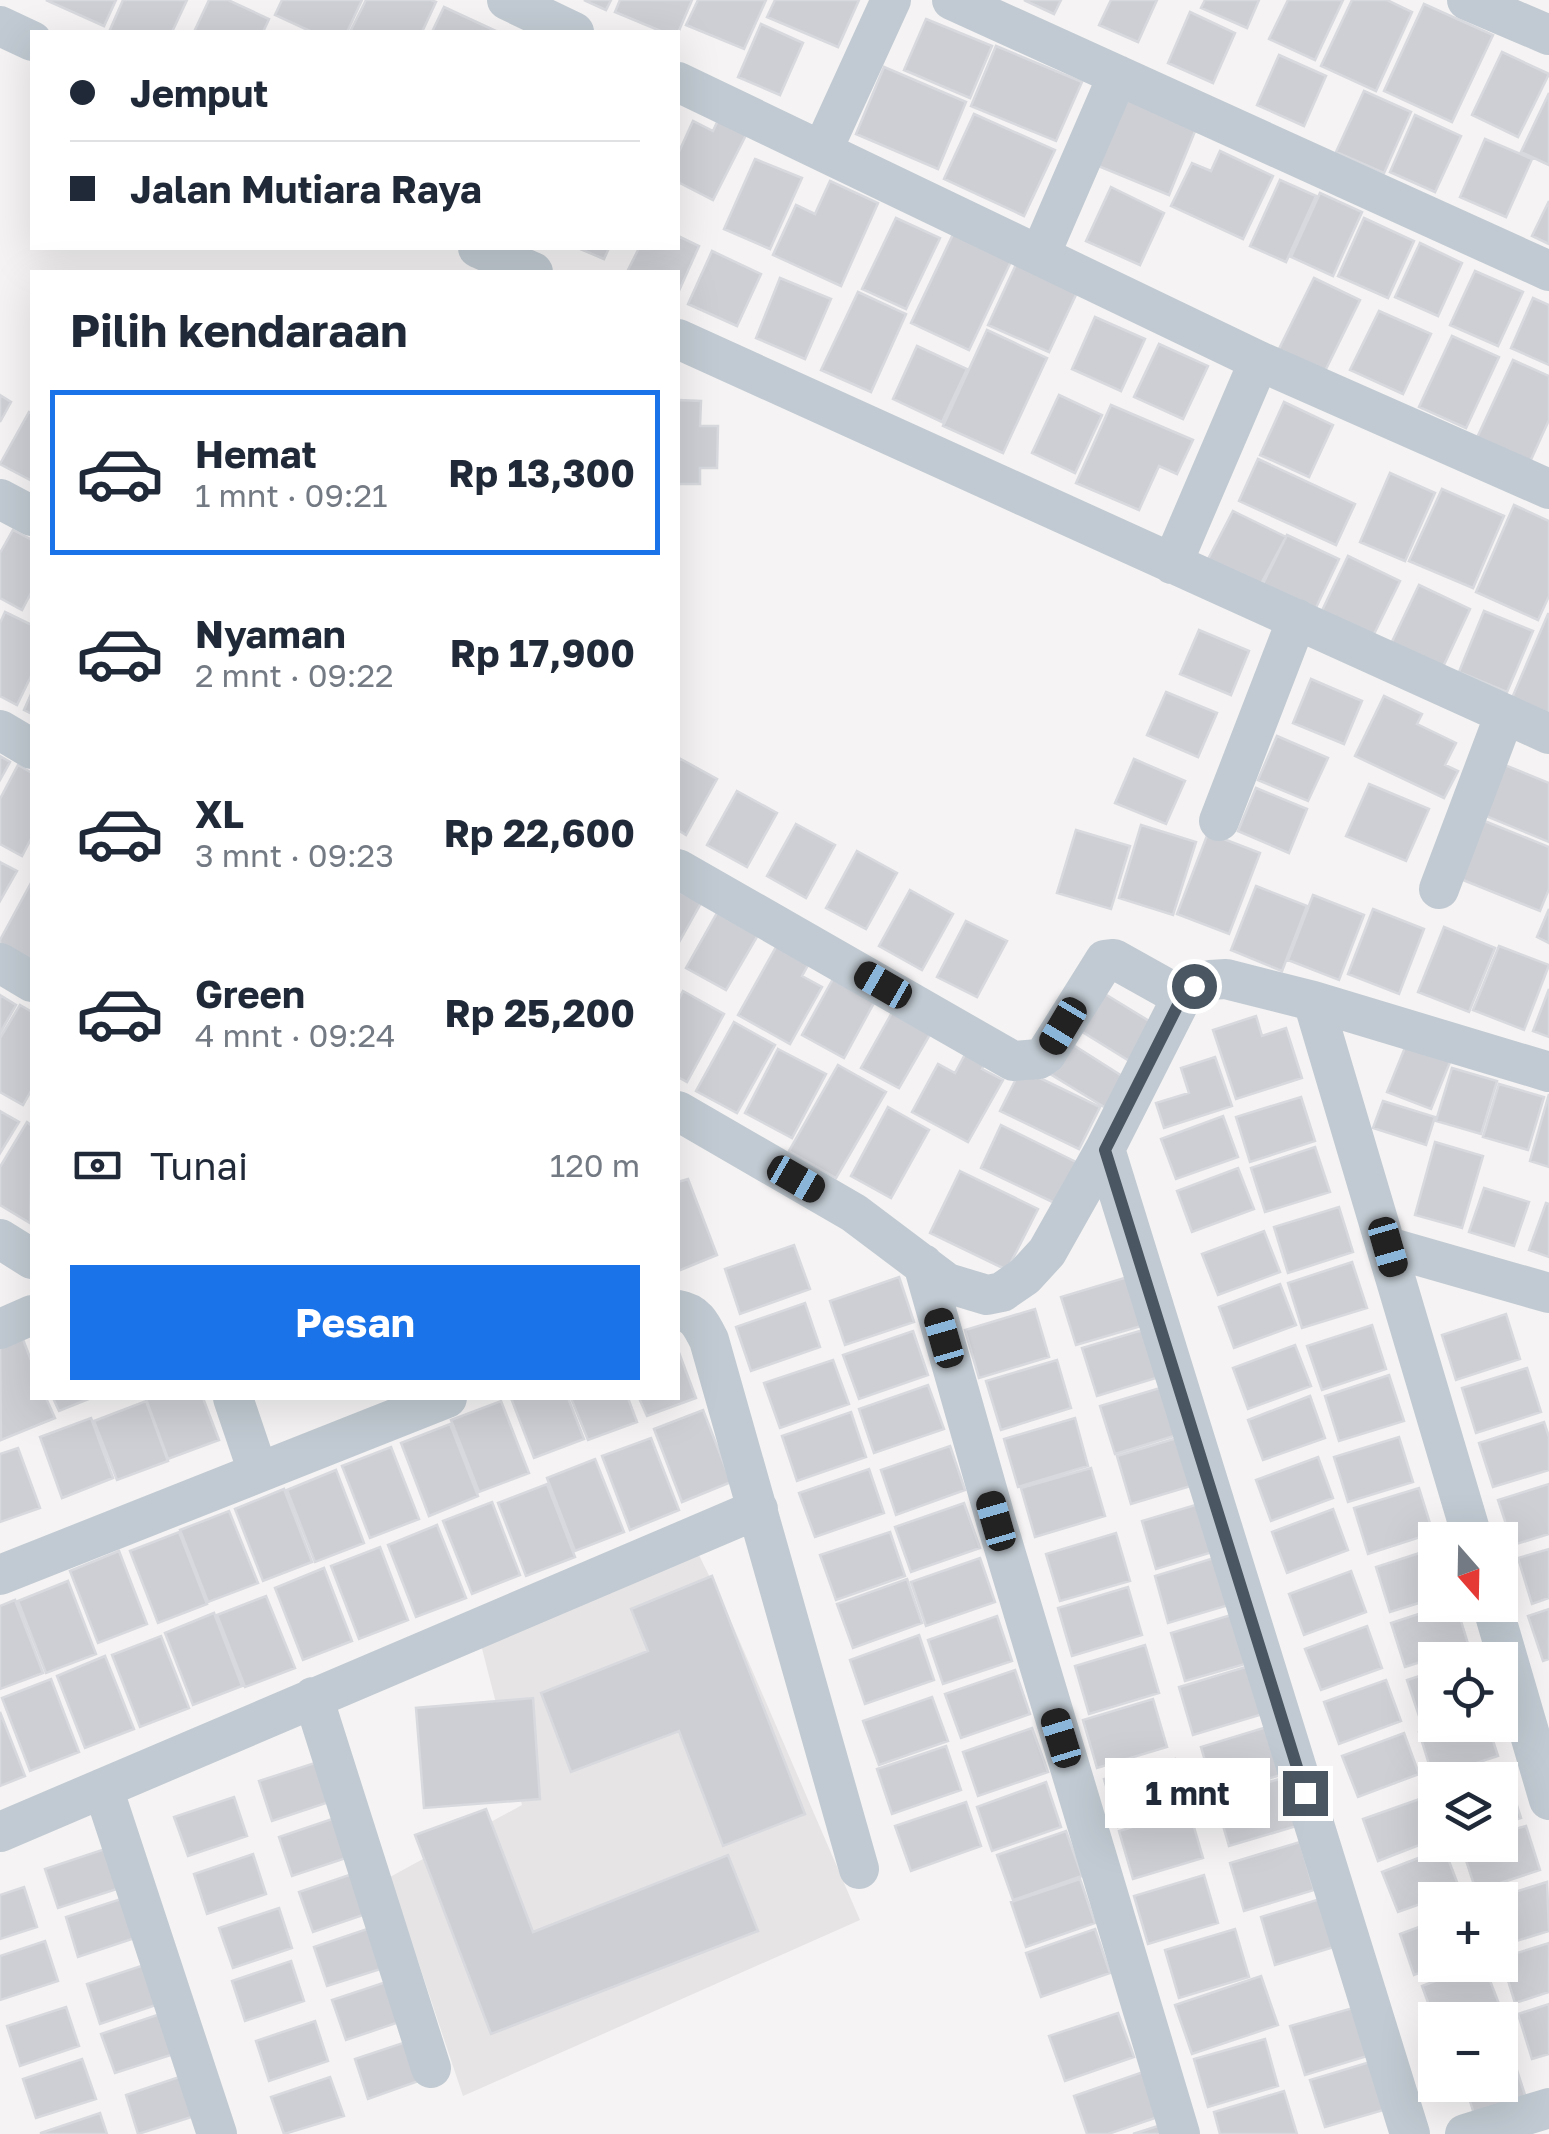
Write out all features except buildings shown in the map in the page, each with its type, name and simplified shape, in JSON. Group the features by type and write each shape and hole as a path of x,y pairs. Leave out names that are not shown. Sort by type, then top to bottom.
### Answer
{"street":[{"path":"507,0 553,28"},
{"path":"822,151 891,0"},
{"path":"952,0 1549,271"},
{"path":"1468,0 1549,35"},
{"path":"0,26 30,40"},
{"path":"1040,255 1118,75"},
{"path":"680,83 1260,361 1549,489"},
{"path":"483,250 528,270"},
{"path":"680,339 1549,734"},
{"path":"1172,564 1260,361"},
{"path":"0,499 30,515"},
{"path":"1218,821 1296,619"},
{"path":"1440,889 1505,714"},
{"path":"0,730 30,748"},
{"path":"680,870 1013,1061 1046,1054 1104,960 1114,959 1182,997"},
{"path":"0,964 30,981"},
{"path":"688,1127 854,1213 947,1283 987,1295 1002,1292 1047,1252 1105,1150 1182,997 1194,986 1226,979 1549,1072"},
{"path":"1313,1001 1468,1522"},
{"path":"1105,1150 1410,2134"},
{"path":"0,1239 30,1258"},
{"path":"1388,1247 1549,1293"},
{"path":"923,1264 1180,2134"},
{"path":"680,1310 690,1312 700,1322 709,1340 859,1868"},
{"path":"0,1329 30,1316"},
{"path":"234,1400 258,1472"},
{"path":"0,1575 443,1400"},
{"path":"0,1832 758,1509"},
{"path":"1497,1622 1549,1800"},
{"path":"313,1696 431,2068"},
{"path":"102,1788 218,2134"},
{"path":"1465,2134 1549,2108"}],"shaded area":[{"path":"692,1541 727,1612 860,1920 463,2096 390,1877 522,1805 476,1625"}],"route":[{"path":"1194,986 1182,997 1105,1150 1305,1793"}]}
